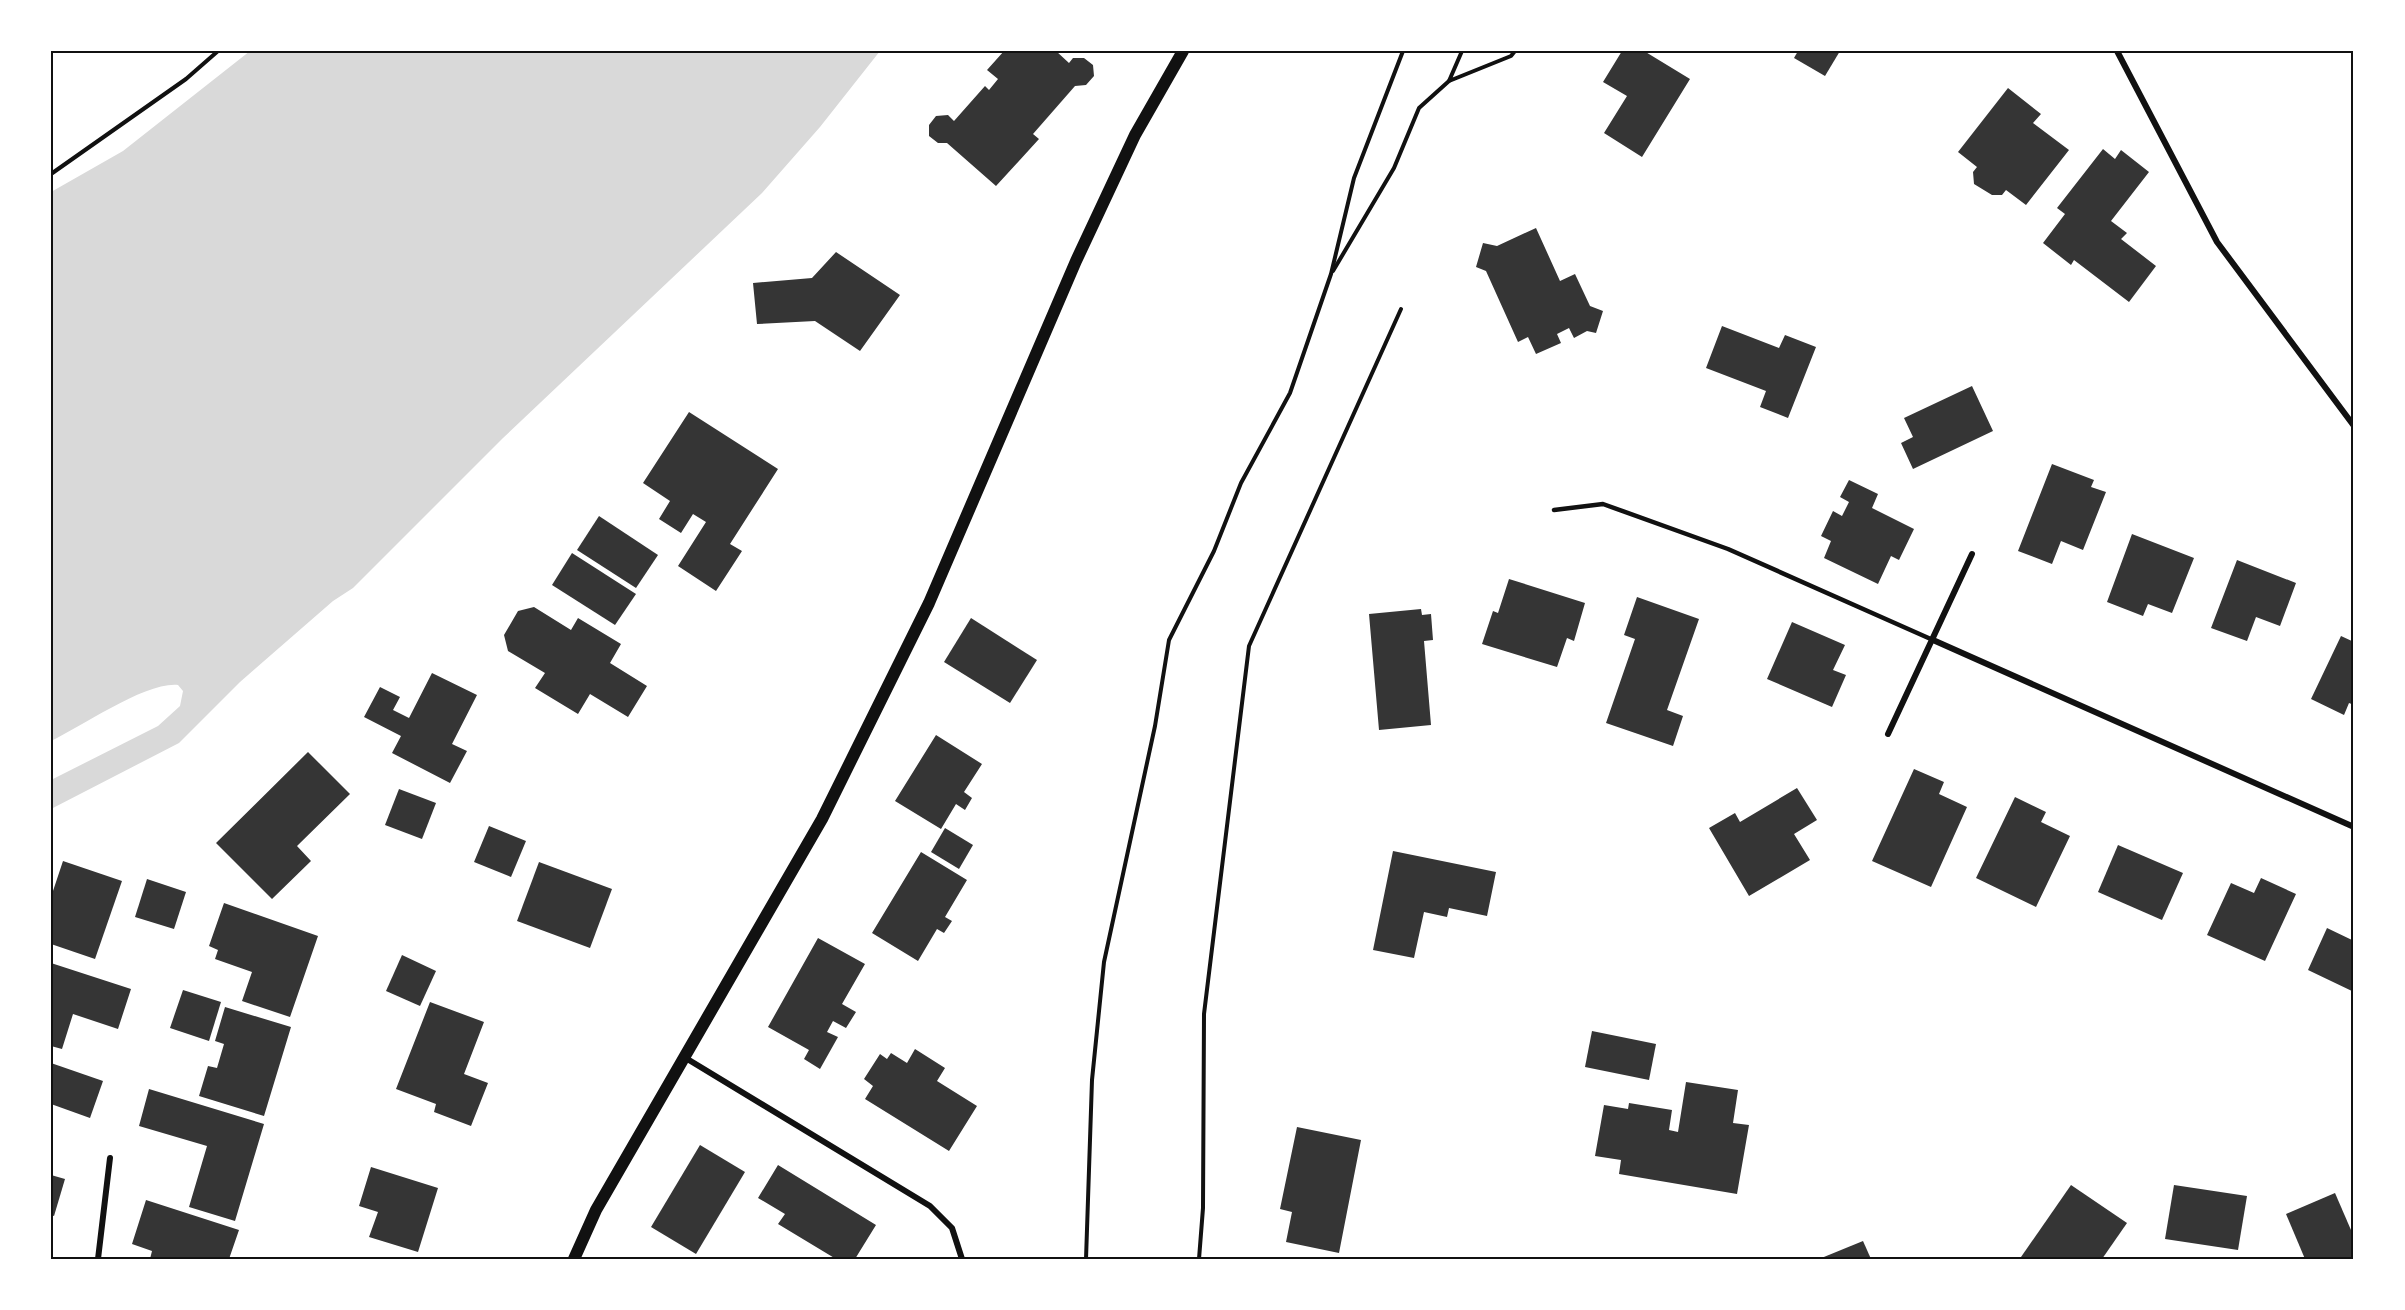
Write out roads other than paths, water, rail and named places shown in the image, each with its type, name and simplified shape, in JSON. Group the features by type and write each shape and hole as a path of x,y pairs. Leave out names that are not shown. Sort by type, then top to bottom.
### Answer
{"main road":[{"path":"574,1259 596,1210 822,819 929,603 1076,261 1135,135 1183,51"}],"street":[{"path":"2117,51 2217,242 2354,426"},
{"path":"1888,734 1972,554"},
{"path":"1933,640 2354,827"},
{"path":"684,1057 930,1206 952,1228 962,1259"},
{"path":"98,1259 110,1158"}],"lane":[{"path":"1554,510 1603,504 1728,549 1933,640"}]}
